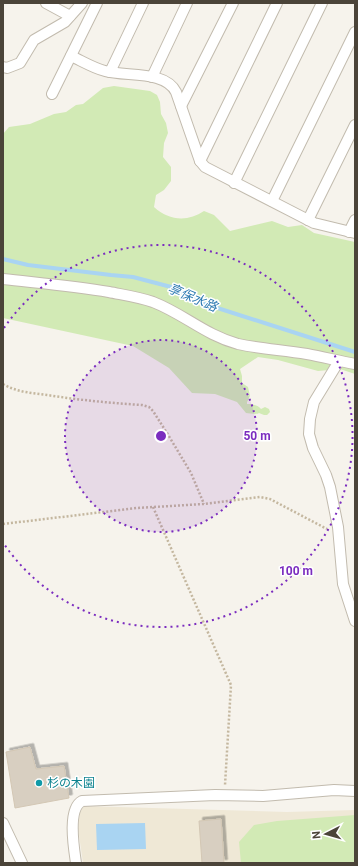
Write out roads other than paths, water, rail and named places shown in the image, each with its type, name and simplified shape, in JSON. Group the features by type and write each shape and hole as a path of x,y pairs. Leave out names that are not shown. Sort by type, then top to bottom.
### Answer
{"street":[{"path":"46,3 70,16"},
{"path":"3,67 7,68 20,63 34,40 65,22 82,3"},
{"path":"52,94 97,3"},
{"path":"110,72 143,3"},
{"path":"152,77 187,3"},
{"path":"181,106 232,3"},
{"path":"200,161 277,3"},
{"path":"234,183 322,3"},
{"path":"272,201 355,32"},
{"path":"71,56 103,71 162,79 173,86 200,161 205,167 234,183 319,224 352,232 355,220"},
{"path":"308,220 355,125"},
{"path":"3,279 84,288 135,297 153,302 169,309 203,330 220,338 245,345 307,354 355,364"},
{"path":"339,361 314,402 309,426 310,441 330,487 336,516 343,584 355,621"},
{"path":"76,863 73,846 74,818 76,807 82,801 225,795 263,796 334,790 355,791"},
{"path":"3,823 22,863"}],"water":[{"path":"145,823 146,849 97,850 96,824"}],"waterway":[{"name":"享保水路","path":"3,259 28,265 133,277 175,288 205,304 355,352"}],"place":[{"name":"杉の木園","path":"39,783"}]}
